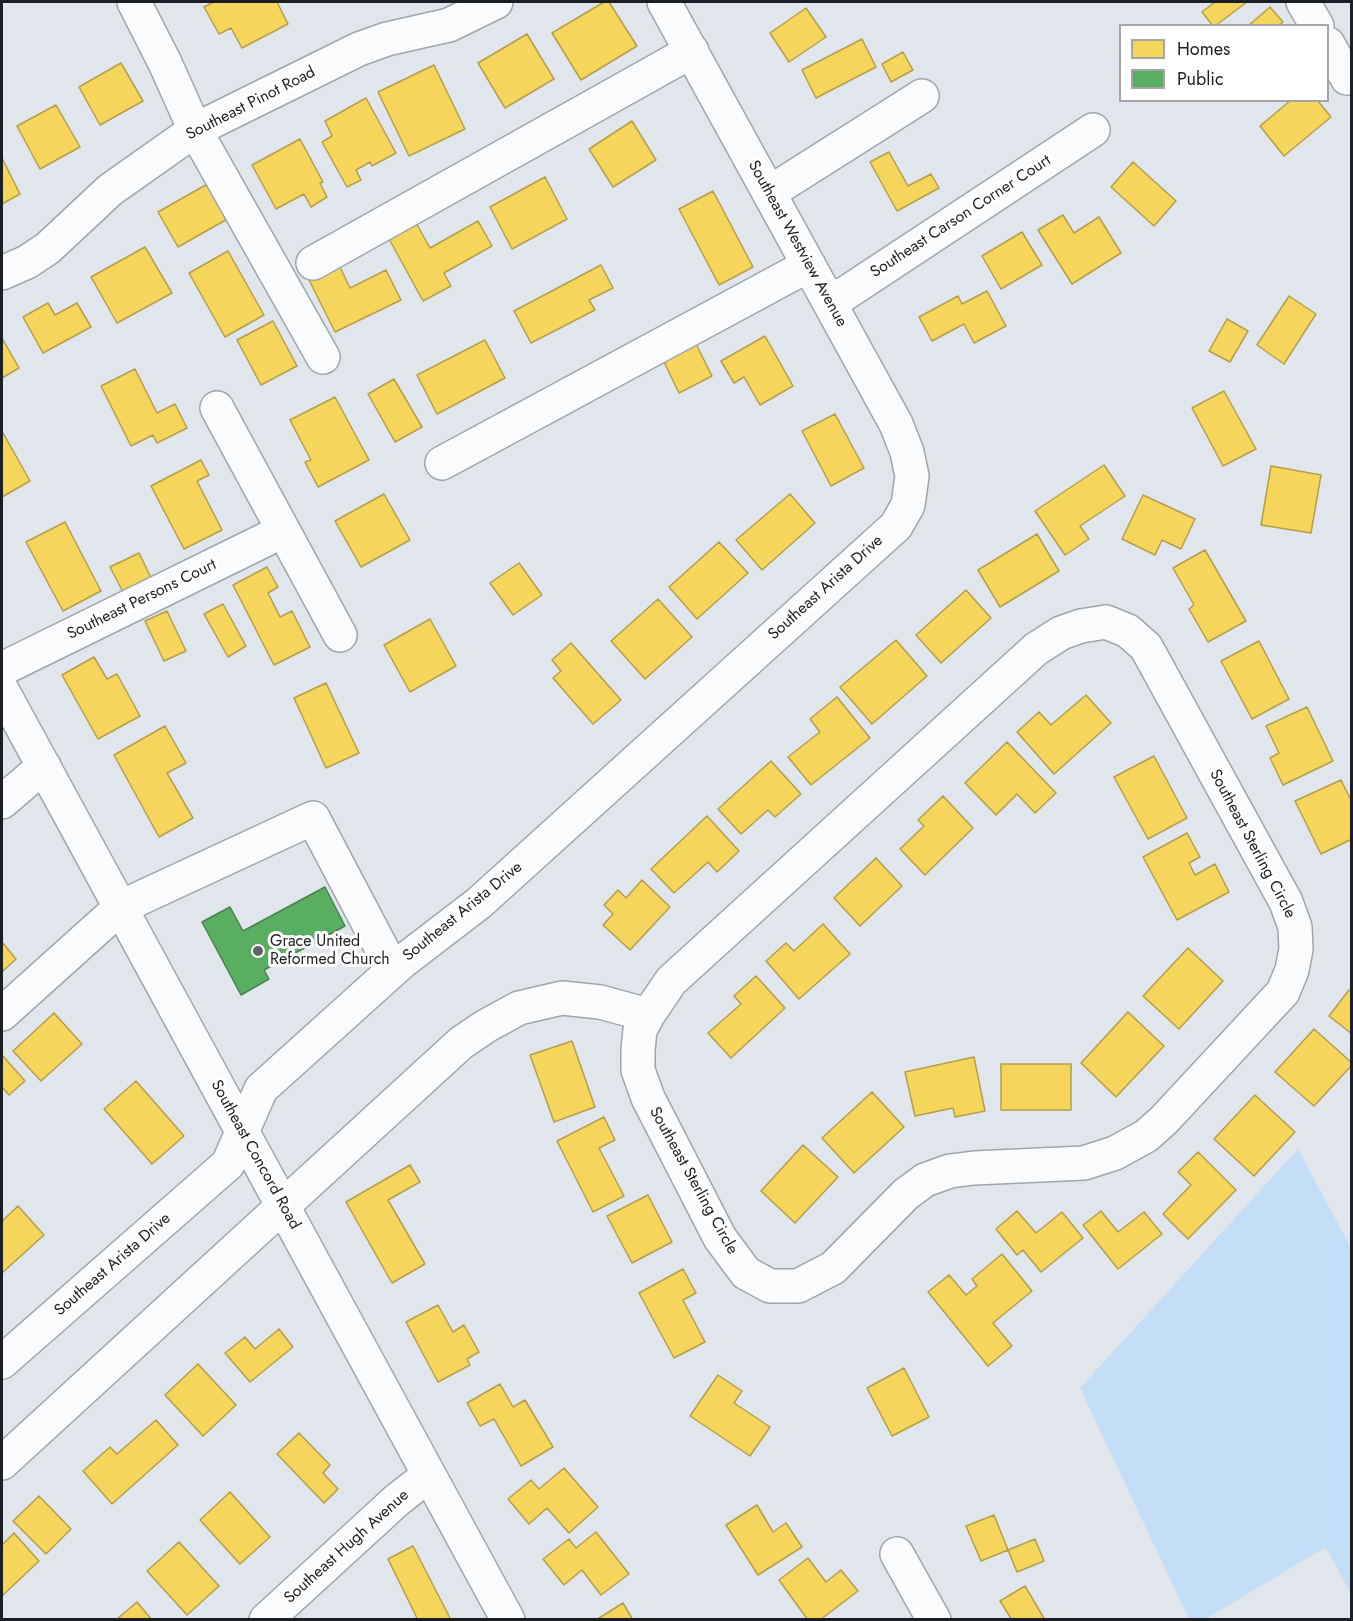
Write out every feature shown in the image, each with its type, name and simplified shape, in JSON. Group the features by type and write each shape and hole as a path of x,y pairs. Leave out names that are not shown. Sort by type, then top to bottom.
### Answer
{"street":[{"path":"134,2 195,130 323,357"},
{"name":"Southeast Pinot Road","path":"2,273 27,262 48,248 110,190 195,130 359,49 387,39 419,34 449,25 496,2"},
{"name":"Southeast Westview Avenue","path":"664,2 896,424 907,452 911,493"},
{"path":"1303,2 1316,24"},
{"path":"1329,46 1347,78"},
{"path":"313,263 692,51"},
{"path":"769,193 922,96"},
{"name":"Southeast Carson Corner Court","path":"828,300 846,293 1093,130"},
{"path":"442,463 808,265"},
{"path":"217,408 340,635"},
{"name":"Southeast Arista Drive","path":"2,1362 228,1164 261,1089 393,970 479,903 896,526 908,505 911,493"},
{"name":"Southeast Persons Court","path":"2,669 283,531"},
{"name":"Southeast Sterling Circle","path":"1106,622 1128,631 1146,647 1286,902 1295,927 1294,960 1283,992 1164,1120 1146,1136 1115,1153 1084,1163 974,1168 950,1171 925,1180 906,1194 833,1268 798,1286 770,1286 746,1273 720,1238 648,1098 638,1070 640,1030 648,1015 671,981 1036,649 1061,633 1082,626 1106,622"},
{"name":"Southeast Concord Road","path":"2,690 507,1620"},
{"path":"2,802 44,766"},
{"path":"2,1014 121,907 313,818 393,970"},
{"path":"2,1463 461,1043 519,1008 562,998 600,1002 648,1015"},
{"name":"Southeast Hugh Avenue","path":"266,1620 397,1500 429,1475"},
{"path":"897,1554 934,1620"}],"shaded area":[{"path":"1298,1149 1351,1248 1351,1594 1326,1547 1206,1619 1189,1619 1080,1388"}],"building: Homes":[{"path":"214,2 277,2 288,24 242,48 231,28 219,34 204,7"},
{"path":"604,2 609,2 637,46 581,80 552,33"},
{"path":"1215,2 1247,2 1218,24 1211,24 1202,12"},
{"path":"1270,7 1283,22 1280,24 1250,24"},
{"path":"806,8 826,37 789,62 770,33"},
{"path":"527,34 554,79 505,108 478,63"},
{"path":"862,39 876,67 816,98 802,70"},
{"path":"903,52 913,70 891,82 882,64"},
{"path":"121,63 143,101 100,125 79,87"},
{"path":"434,65 465,129 409,156 378,92"},
{"path":"366,98 396,153 372,166 370,162 356,170 361,180 347,187 322,142 332,136 325,121"},
{"path":"1289,102 1319,102 1331,117 1284,156 1260,126"},
{"path":"56,105 80,147 40,169 17,126"},
{"path":"632,121 656,160 613,187 589,149"},
{"path":"300,139 323,182 320,183 327,197 311,207 304,194 276,209 252,165"},
{"path":"889,152 908,186 931,174 939,188 897,211 870,162"},
{"path":"2,158 20,194 2,204"},
{"path":"1133,162 1176,201 1154,226 1111,187"},
{"path":"545,177 567,219 512,249 490,207"},
{"path":"211,182 231,217 178,247 158,212"},
{"path":"713,191 753,267 719,285 679,209"},
{"path":"1063,215 1074,233 1099,217 1121,253 1072,284 1038,230"},
{"path":"415,221 430,248 478,221 492,246 444,273 451,286 423,301 388,237"},
{"path":"1022,232 1042,265 1001,289 982,256"},
{"path":"145,247 172,293 117,323 91,277"},
{"path":"228,251 264,315 225,337 189,273"},
{"path":"339,265 350,288 386,270 401,300 335,332 309,280"},
{"path":"601,265 613,288 589,300 595,310 531,343 514,311"},
{"path":"987,291 1006,326 974,343 964,324 932,341 919,317 958,296 962,304"},
{"path":"1289,296 1316,314 1284,364 1257,345"},
{"path":"48,303 55,315 77,303 91,327 43,353 23,317"},
{"path":"1227,319 1248,331 1230,362 1209,351"},
{"path":"273,321 297,366 261,385 237,340"},
{"path":"765,336 793,386 760,405 744,377 734,383 721,361"},
{"path":"2,338 19,368 2,378"},
{"path":"485,340 505,378 437,414 417,375"},
{"path":"696,344 712,376 679,393 663,360"},
{"path":"135,369 157,413 175,404 187,428 157,443 153,435 131,446 101,386"},
{"path":"394,379 422,427 395,442 368,394"},
{"path":"1224,391 1256,449 1223,466 1192,408"},
{"path":"335,397 369,460 318,487 305,462 311,460 290,420"},
{"path":"835,414 864,468 831,486 802,431"},
{"path":"2,431 30,481 2,497"},
{"path":"201,460 209,475 197,481 222,530 184,549 151,486"},
{"path":"1104,465 1125,496 1080,526 1089,539 1065,555 1035,511"},
{"path":"1271,466 1321,475 1311,533 1261,525"},
{"path":"384,494 410,540 361,567 335,521"},
{"path":"790,494 815,523 762,570 736,540"},
{"path":"1143,495 1195,519 1181,549 1162,540 1155,555 1122,539"},
{"path":"65,522 101,591 63,611 26,542"},
{"path":"1037,534 1059,571 1000,607 978,570"},
{"path":"719,542 748,573 697,619 669,587"},
{"path":"1205,550 1246,621 1208,642 1189,609 1194,605 1173,568"},
{"path":"139,553 153,582 125,596 110,567"},
{"path":"519,563 542,595 513,615 490,583"},
{"path":"267,567 278,587 268,593 280,617 292,611 310,647 274,665 233,585"},
{"path":"966,590 991,618 941,663 916,635"},
{"path":"658,599 692,637 645,679 611,641"},
{"path":"223,604 246,646 228,657 204,614"},
{"path":"167,611 186,651 164,661 145,621"},
{"path":"430,619 456,666 410,692 384,645"},
{"path":"896,640 927,676 872,724 840,687"},
{"path":"1259,641 1289,699 1252,719 1221,661"},
{"path":"571,643 621,700 593,724 553,678 561,671 552,660"},
{"path":"94,657 107,679 117,674 140,716 98,739 62,675"},
{"path":"326,683 359,753 326,768 294,698"},
{"path":"1086,695 1111,723 1054,774 1017,732 1039,712 1051,725"},
{"path":"837,697 870,738 811,785 788,757 820,732 810,719"},
{"path":"1307,707 1333,761 1283,785 1270,758 1279,753 1266,726"},
{"path":"165,726 186,763 167,773 193,818 159,837 114,755"},
{"path":"1007,742 1056,793 1035,813 1017,794 996,815 965,783"},
{"path":"1154,756 1187,818 1148,839 1114,777"},
{"path":"771,761 801,794 775,817 768,810 741,834 718,809"},
{"path":"1341,780 1352,802 1352,839 1321,854 1295,801"},
{"path":"943,796 973,828 925,875 900,849 924,826 918,820"},
{"path":"707,816 739,851 717,872 708,862 674,893 651,869"},
{"path":"1187,833 1200,857 1189,863 1195,875 1215,864 1229,892 1177,920 1143,857"},
{"path":"876,858 902,886 860,926 834,898"},
{"path":"642,880 670,907 630,950 603,925 613,914 604,905 618,890 626,898"},
{"path":"823,924 850,954 799,999 766,961 786,943 794,951"},
{"path":"2,942 16,959 2,972"},
{"path":"1188,948 1223,981 1179,1029 1143,996"},
{"path":"756,976 785,1008 731,1058 708,1033 741,1004 734,996"},
{"path":"1349,990 1352,992 1352,1034 1329,1016"},
{"path":"1128,1012 1164,1046 1116,1097 1081,1063"},
{"path":"54,1013 82,1044 41,1081 13,1051"},
{"path":"1314,1029 1352,1065 1314,1106 1275,1072"},
{"path":"572,1041 595,1107 554,1122 530,1055"},
{"path":"2,1055 25,1081 9,1095 2,1087"},
{"path":"974,1057 985,1111 955,1117 953,1108 915,1116 905,1072"},
{"path":"1001,1064 1071,1064 1071,1110 1001,1110"},
{"path":"136,1081 184,1136 152,1164 104,1109"},
{"path":"872,1092 904,1127 854,1173 822,1138"},
{"path":"1255,1095 1295,1132 1254,1176 1214,1139"},
{"path":"604,1117 615,1140 599,1148 624,1196 593,1212 557,1141"},
{"path":"803,1145 838,1177 795,1223 761,1191"},
{"path":"1198,1152 1236,1190 1188,1239 1163,1214 1191,1185 1178,1172"},
{"path":"410,1165 420,1182 388,1200 425,1264 392,1283 346,1202"},
{"path":"648,1195 672,1242 632,1263 607,1216"},
{"path":"18,1206 44,1235 2,1273 2,1221"},
{"path":"1017,1211 1036,1233 1062,1212 1083,1238 1041,1272 1023,1250 1017,1255 996,1229"},
{"path":"1101,1211 1118,1232 1144,1212 1162,1234 1118,1269 1083,1225"},
{"path":"1002,1254 1032,1291 993,1323 1012,1346 988,1366 928,1292 949,1275 966,1295 977,1286 972,1279"},
{"path":"683,1269 696,1293 683,1300 705,1342 674,1358 639,1293"},
{"path":"438,1305 453,1332 464,1325 479,1352 467,1359 470,1365 438,1382 406,1322"},
{"path":"279,1329 293,1347 250,1382 225,1353 245,1337 255,1349"},
{"path":"198,1364 236,1405 203,1436 165,1395"},
{"path":"904,1368 929,1417 892,1436 867,1388"},
{"path":"718,1375 742,1391 734,1403 770,1427 750,1456 690,1416"},
{"path":"500,1384 513,1407 525,1400 553,1447 521,1466 494,1419 480,1426 467,1403"},
{"path":"156,1420 178,1445 112,1504 83,1471 110,1447 117,1454"},
{"path":"299,1433 330,1465 323,1473 338,1489 324,1503 277,1454"},
{"path":"564,1468 598,1507 569,1533 547,1508 529,1524 508,1499 531,1480 539,1489"},
{"path":"230,1492 270,1537 240,1564 200,1520"},
{"path":"39,1496 71,1529 46,1554 13,1521"},
{"path":"757,1505 773,1532 786,1523 802,1547 758,1575 726,1525"},
{"path":"994,1515 1008,1550 981,1561 966,1526"},
{"path":"596,1532 629,1574 601,1595 582,1570 564,1585 543,1559 569,1539 576,1548"},
{"path":"14,1533 39,1561 2,1596 2,1545"},
{"path":"1035,1539 1044,1561 1017,1572 1008,1550"},
{"path":"179,1542 219,1586 187,1615 147,1571"},
{"path":"413,1546 451,1620 418,1620 388,1559"},
{"path":"808,1558 826,1582 841,1570 858,1591 820,1620 808,1620 779,1580"},
{"path":"1025,1586 1045,1620 1012,1620 1000,1601"},
{"path":"137,1602 152,1620 116,1620"},
{"path":"623,1603 633,1620 596,1620"}],"building: Public":[{"name":"Grace United Reformed Church","path":"325,887 345,926 264,970 269,979 241,995 202,922 230,907 243,931"}],"place":[{"name":"Grace United Reformed Church","path":"258,951"}]}
